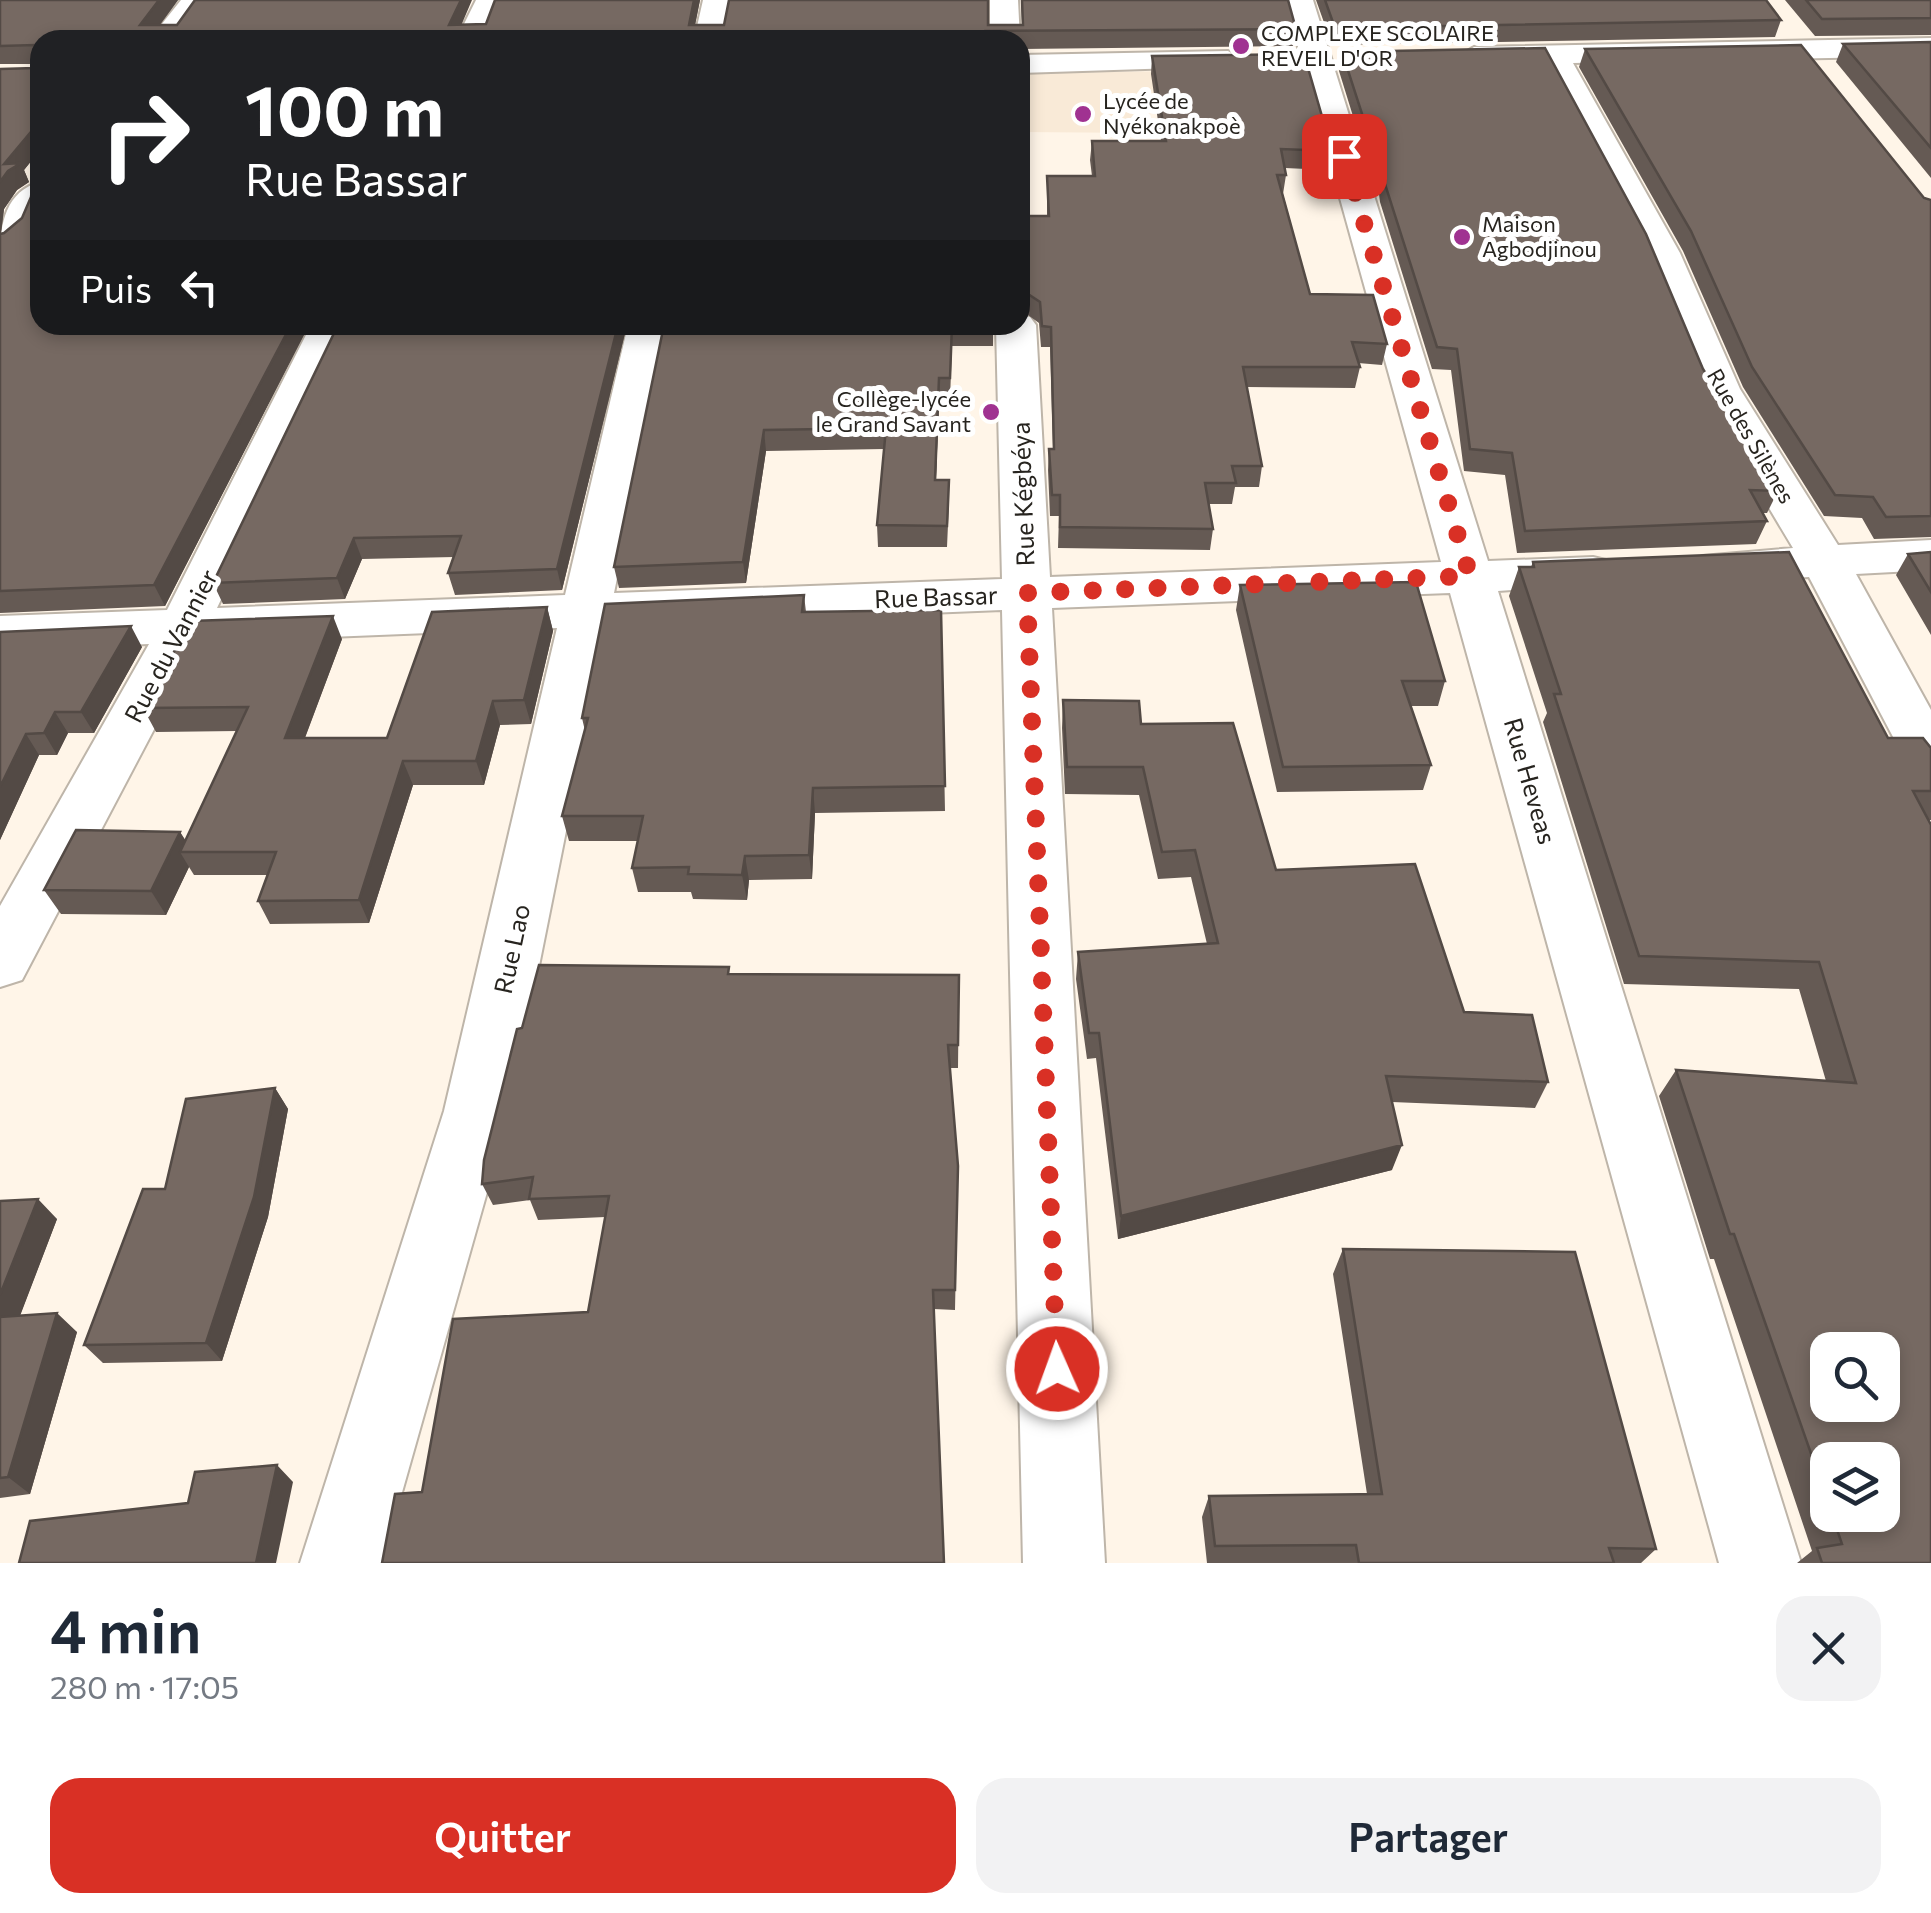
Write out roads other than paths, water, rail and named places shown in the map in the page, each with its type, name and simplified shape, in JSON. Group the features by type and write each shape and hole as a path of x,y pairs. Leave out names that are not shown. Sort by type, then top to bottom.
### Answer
{"street":[{"path":"172,30 196,0"},
{"path":"476,30 490,0"},
{"path":"711,30 718,0"},
{"path":"1004,0 1005,30"},
{"name":"Rue Heveas","path":"1299,0 1301,59 1470,576 1760,1563"},
{"path":"1435,57 1554,55 1793,36 1931,46"},
{"path":"1793,36 1826,76"},
{"name":"Rue des Silènes","path":"1554,55 1661,253 1718,389 1826,562 1931,759"},
{"path":"1030,64 1301,59"},
{"path":"0,242 30,205"},
{"name":"Rue du Vannier","path":"0,962 183,627 326,335"},
{"name":"Rue Lao","path":"341,1563 476,1111 646,335"},
{"name":"Rue Kégbéya","path":"1016,335 1064,1563"},
{"name":"Rue Bassar","path":"0,634 1652,570 1931,555"}],"place":[{"name":"COMPLEXE SCOLAIRE REVEIL D'OR","path":"1241,46"},
{"name":"Lycée de Nyékonakpoè","path":"1083,114"},
{"name":"Maison Agbodjinou","path":"1462,237"},
{"name":"Collège-lycée le Grand Savant","path":"991,412"}]}
